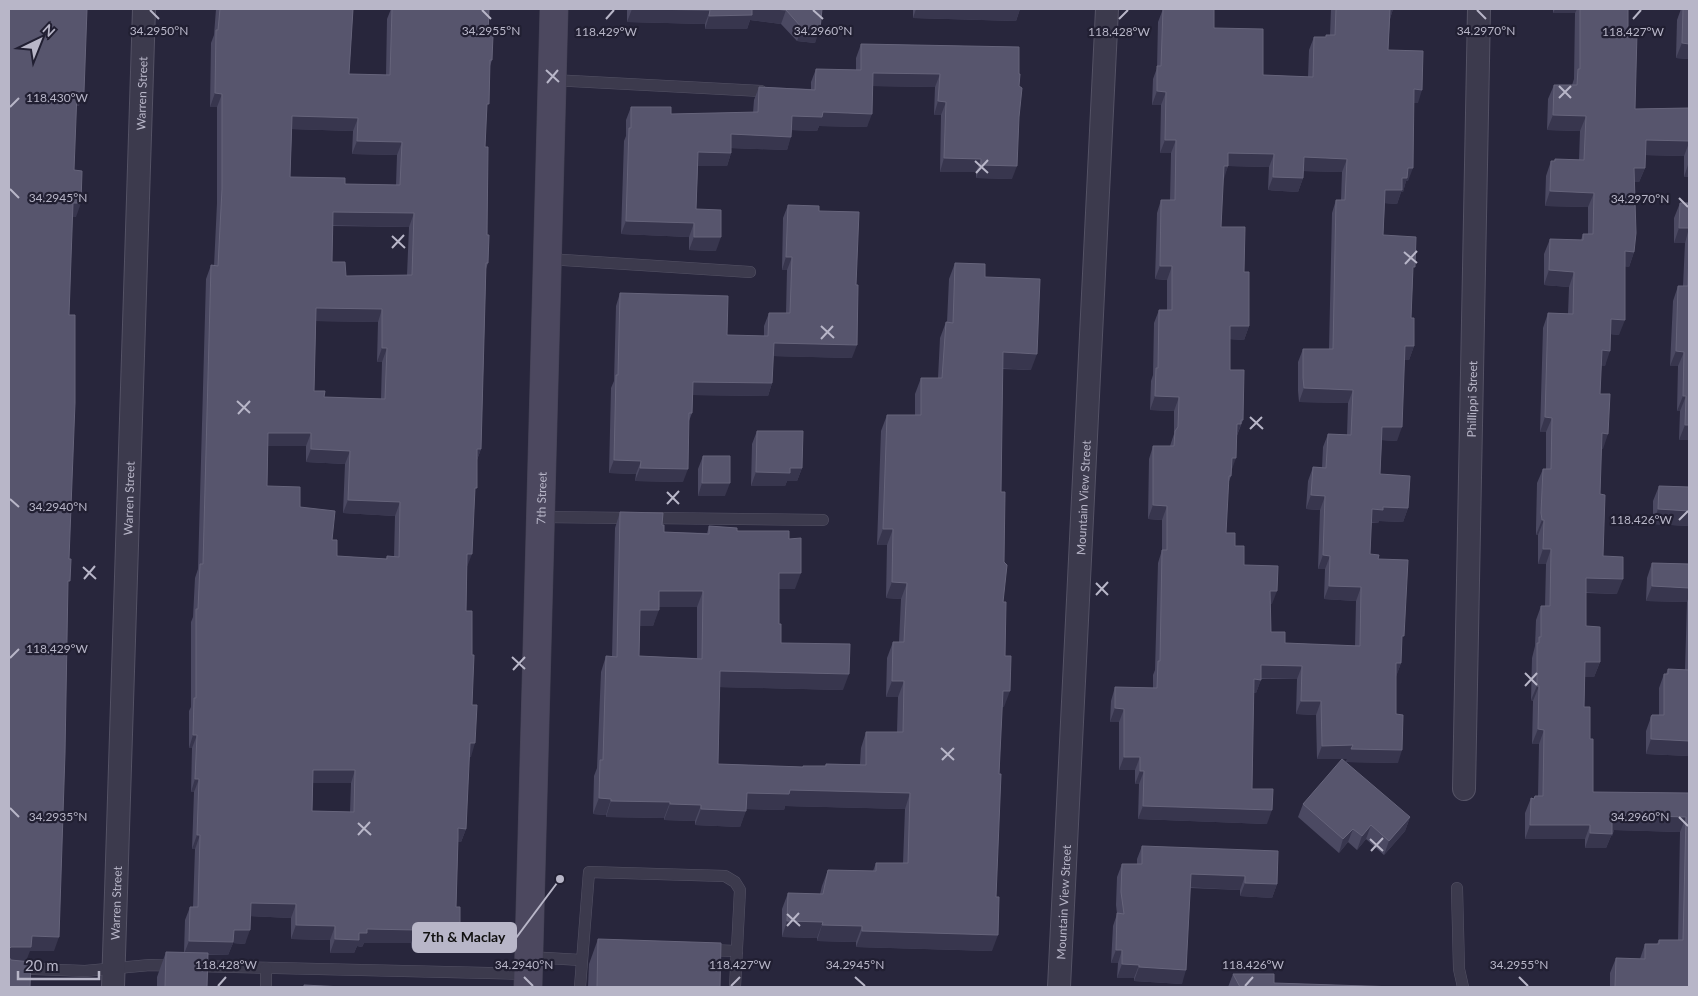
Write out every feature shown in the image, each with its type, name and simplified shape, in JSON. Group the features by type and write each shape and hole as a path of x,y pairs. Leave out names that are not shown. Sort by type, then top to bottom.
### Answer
{"street":[{"name":"Warren Street","path":"114,978 144,9"},
{"name":"7th Street","path":"528,972 554,9"},
{"name":"Mountain View Street","path":"1059,987 1107,9"},
{"name":"Phillippi Street","path":"1464,789 1479,9"}],"lane":[{"path":"552,80 761,91"},
{"path":"548,259 750,272"},
{"path":"541,517 823,520"},
{"path":"580,987 581,960 588,944 589,872 725,876 736,882 740,890 735,987"},
{"path":"1457,888 1459,969 1463,987"},
{"path":"698,950 737,951"},
{"path":"9,968 85,971 114,978 150,965 528,972 581,960"},
{"path":"266,968 266,987"}],"building":[{"path":"9,9 87,9 84,92 77,92 74,170 82,171 81,203 73,203 69,315 75,315 75,403 69,559 71,559 70,581 68,581 59,937 32,936 31,947 11,947 9,949"},
{"path":"220,9 353,9 349,74 390,75 392,9 489,9 488,34 493,35 485,147 488,147 487,235 489,235 488,263 486,263 481,449 477,449 477,488 475,488 472,554 467,554 466,611 472,611 472,655 474,655 472,705 477,705 475,743 470,743 466,829 458,828 456,907 460,907 460,936 415,935 416,930 367,929 367,933 359,933 359,940 335,939 335,926 296,925 296,904 251,903 250,930 234,930 233,942 189,941 190,907 198,907 200,835 197,835 199,779 195,779 197,735 193,735 194,698 196,698 196,609 198,609 200,564 203,564 211,265 218,266 222,189 222,94 215,93 216,30 218,30","holes":["292,116 358,118 357,141 402,142 400,185 345,184 345,178 290,177","333,212 414,213 412,275 346,276 345,262 332,262","316,308 382,309 382,348 387,348 385,399 324,397 325,391 314,391","268,433 311,433 311,449 350,451 348,500 400,502 399,557 387,556 387,559 337,556 337,540 332,540 335,511 300,507 300,487 267,486","313,770 355,770 354,812 312,811"]},
{"path":"633,9 752,9 752,15 709,16 710,10"},
{"path":"773,9 822,9 820,29 802,28 786,10"},
{"path":"1163,9 1214,9 1214,28 1263,29 1263,75 1313,77 1314,37 1335,35 1336,9 1390,9 1388,50 1423,51 1422,90 1414,89 1413,168 1408,168 1407,178 1402,178 1402,190 1385,190 1383,235 1416,237 1411,318 1414,318 1414,346 1405,346 1402,427 1382,427 1380,474 1410,476 1408,508 1383,507 1383,510 1372,509 1370,554 1379,555 1378,559 1408,560 1401,663 1396,663 1396,714 1403,715 1402,750 1351,749 1353,745 1322,746 1321,701 1301,701 1302,666 1261,665 1261,680 1254,679 1252,789 1273,789 1272,810 1143,806 1144,771 1140,771 1140,757 1124,757 1124,709 1115,708 1115,687 1157,688 1158,661 1160,661 1162,550 1167,550 1167,506 1153,505 1153,446 1174,446 1175,431 1178,427 1179,397 1155,396 1156,368 1158,368 1159,310 1172,310 1172,266 1160,266 1161,200 1175,200 1176,140 1165,140 1166,92 1157,91 1157,66 1161,66","holes":["1228,153 1274,154 1273,177 1303,178 1304,157 1347,159 1345,200 1336,200 1333,349 1303,349 1303,378 1304,388 1353,390 1351,435 1328,434 1326,468 1313,467 1311,495 1325,496 1323,555 1330,556 1329,586 1361,587 1360,646 1285,643 1285,632 1271,632 1270,591 1277,591 1278,566 1244,565 1244,546 1235,546 1235,533 1226,533 1229,476 1231,476 1232,458 1236,458 1237,424 1241,424 1241,420 1243,420 1244,370 1230,370 1230,326 1249,326 1249,272 1244,272 1245,227 1221,227 1224,166 1228,166"]},
{"path":"1580,9 1628,9 1628,33 1637,33 1635,109 1689,108 1689,141 1646,140 1645,168 1634,168 1636,233 1634,252 1625,251 1625,320 1611,319 1610,351 1602,350 1600,394 1610,394 1608,434 1602,433 1600,494 1605,495 1603,556 1623,557 1623,579 1586,578 1586,626 1600,627 1600,662 1585,662 1584,707 1590,707 1590,739 1593,739 1593,792 1689,793 1689,987 1615,987 1616,958 1645,959 1645,944 1659,944 1659,940 1683,940 1686,817 1617,815 1617,821 1612,821 1612,834 1590,833 1590,825 1530,825 1531,798 1543,796 1544,730 1538,729 1537,643 1539,643 1539,637 1541,637 1541,606 1550,606 1551,549 1543,549 1544,520 1542,520 1541,513 1543,469 1551,469 1552,418 1545,417 1548,313 1573,314 1574,272 1549,270 1550,239 1583,240 1583,234 1593,234 1594,193 1550,191 1551,161 1555,161 1555,159 1584,160 1586,116 1553,115 1554,85 1577,85 1578,69 1580,69"},
{"path":"1683,9 1689,9 1689,44 1682,43"},
{"path":"861,44 1019,47 1019,86 1022,88 1017,166 981,165 981,159 944,158 946,102 938,101 940,74 873,73 872,114 823,112 822,117 792,116 791,137 731,134 731,153 698,152 696,209 721,210 721,237 694,237 694,223 626,221 631,107 671,107 671,114 758,112 759,87 815,90 816,69 861,70"},
{"path":"1680,203 1689,203 1689,228 1679,228"},
{"path":"788,205 819,206 819,211 859,212 856,285 858,285 857,345 774,343 772,383 693,382 692,413 689,413 688,469 640,468 641,461 614,460 620,293 728,296 727,335 768,336 769,313 790,313 792,257 786,257"},
{"path":"1689,248 1689,425 1685,425 1686,396 1683,396 1684,352 1676,351 1678,286 1688,286"},
{"path":"955,263 985,264 985,277 1040,279 1037,354 1003,352 1001,492 1005,492 1004,562 1007,565 1003,602 1006,602 1005,656 1011,656 1010,691 1003,691 999,774 1001,774 996,897 999,897 998,935 862,931 862,926 822,925 823,922 787,921 788,893 823,894 828,870 876,871 876,863 908,863 910,793 790,790 789,794 747,793 746,811 701,809 701,805 670,804 670,802 611,801 611,799 599,798 600,760 603,760 606,656 617,657 620,512 663,513 662,525 664,525 664,532 709,534 709,526 737,528 737,531 789,531 789,539 801,538 801,573 779,573 781,643 850,644 849,674 720,671 718,764 803,767 826,766 826,764 866,765 866,732 903,732 904,681 892,681 893,642 904,642 907,583 892,582 893,529 883,529 887,415 921,415 921,378 942,378 946,322 953,323","holes":["659,591 703,591 702,659 639,656 640,610 659,610"]},
{"path":"757,431 803,431 802,468 790,468 790,473 756,472"},
{"path":"703,456 730,456 730,483 702,483"},
{"path":"1659,486 1689,487 1689,511 1658,509"},
{"path":"1652,563 1689,564 1689,588 1652,586"},
{"path":"1668,669 1689,670 1689,741 1651,739 1652,715 1664,715 1664,674 1668,674"},
{"path":"1342,759 1410,817 1389,841 1371,825 1362,836 1353,829 1343,839 1303,804"},
{"path":"1142,846 1278,851 1277,884 1245,883 1245,876 1191,874 1186,970 1122,964 1122,950 1116,950 1117,913 1124,914 1121,892 1122,864 1142,864"},
{"path":"598,939 721,943 720,987 597,987"},
{"path":"166,952 208,953 207,987 165,987"},
{"path":"9,957 11,960 31,962 30,987 9,987"},
{"path":"1233,974 1274,974 1274,983 1397,987 1240,987"},
{"path":"304,985 343,987 304,987"}],"place":[{"name":"7th & Maclay","path":"560,879"}]}
